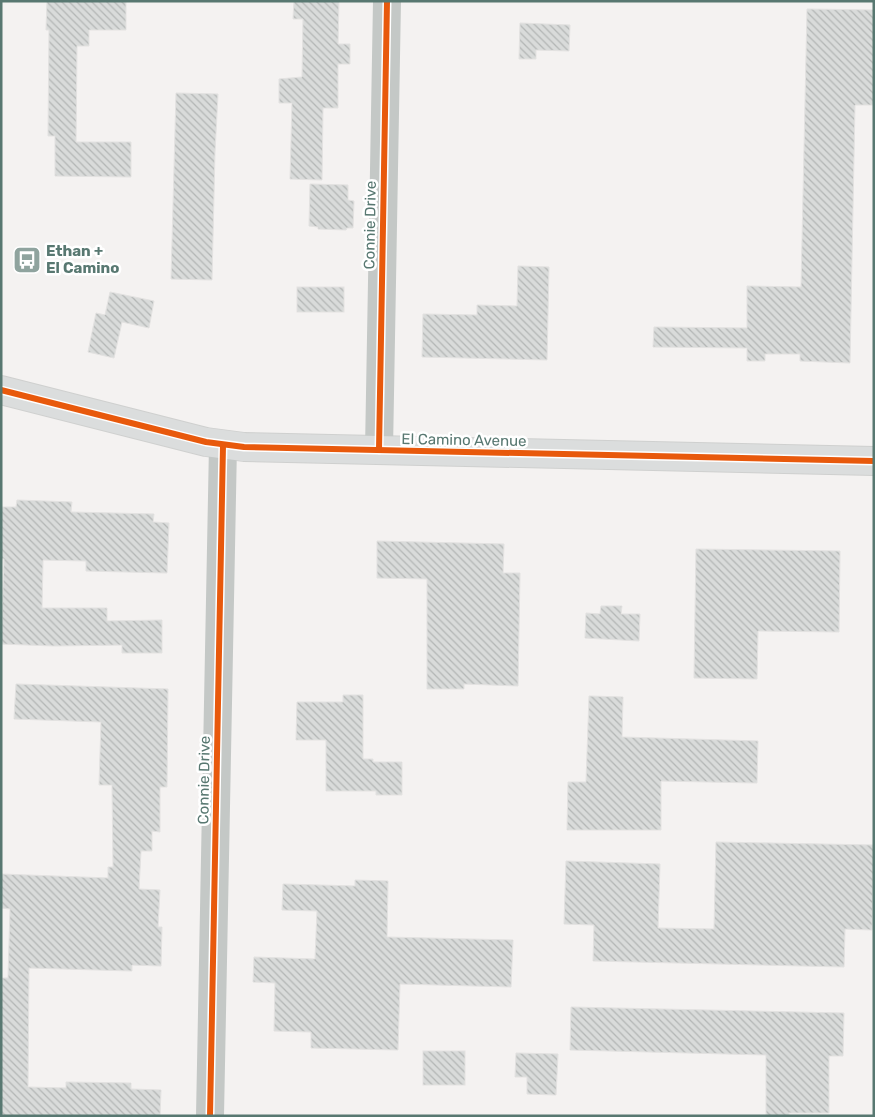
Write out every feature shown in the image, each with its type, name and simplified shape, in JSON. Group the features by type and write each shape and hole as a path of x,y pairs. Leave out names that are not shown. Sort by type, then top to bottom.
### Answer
{"main road":[{"name":"El Camino Avenue","path":"1,390 223,445 874,461"}],"street":[{"name":"Connie Drive","path":"379,450 387,1"},
{"name":"Connie Drive","path":"210,1116 223,445"}],"building":[{"path":"47,1 126,1 126,30 89,30 89,46 77,46 76,142 131,142 131,177 55,176 55,136 48,136 49,30 46,30"},
{"path":"294,1 339,1 338,44 350,44 350,64 338,64 338,108 323,108 322,180 290,179 292,103 279,103 279,79 302,77 303,19 293,19"},
{"path":"807,9 874,10 874,105 855,105 850,363 800,361 800,354 765,354 765,361 747,361 747,348 653,347 654,327 747,328 747,286 801,287"},
{"path":"520,23 570,25 569,51 536,50 536,59 519,59"},
{"path":"176,93 218,94 212,280 171,279"},
{"path":"310,184 348,185 348,200 354,201 353,228 347,228 346,230 318,229 318,227 309,226"},
{"path":"518,266 549,267 547,360 422,357 423,314 477,315 477,305 517,306"},
{"path":"297,287 344,287 344,312 297,312"},
{"path":"110,292 154,301 149,328 122,322 114,358 88,352 96,313 105,315"},
{"path":"17,500 72,502 71,512 154,514 153,522 169,523 167,573 86,571 86,561 43,560 42,608 107,608 107,621 162,620 162,653 122,653 122,645 54,646 1,644 4,559 1,559 1,507 16,507"},
{"path":"377,541 504,544 503,573 520,573 518,686 464,684 464,689 427,689 427,579 377,578"},
{"path":"696,549 840,551 839,632 758,631 757,679 694,678"},
{"path":"601,606 622,606 621,614 640,614 639,641 585,638 586,613 600,614"},
{"path":"16,684 168,689 167,787 160,787 160,832 152,831 152,851 141,851 139,889 160,890 158,927 162,927 161,966 132,965 132,971 29,968 28,1087 66,1088 66,1082 131,1083 131,1089 161,1090 160,1116 1,1116 1,978 8,978 10,909 1,908 1,874 108,878 108,867 113,867 112,785 99,785 101,722 14,719"},
{"path":"343,695 363,695 363,759 373,759 373,762 402,762 402,795 376,795 376,791 326,791 326,740 296,740 297,702 343,702"},
{"path":"589,696 623,697 622,737 758,741 757,783 661,781 661,830 567,830 568,782 586,782"},
{"path":"716,842 874,845 872,930 845,929 844,967 593,961 594,925 564,924 566,861 660,864 658,928 714,929"},
{"path":"355,880 388,881 387,937 513,940 511,987 400,984 398,1050 311,1048 311,1032 274,1031 275,983 253,982 254,957 315,959 317,911 282,910 283,884 355,886"},
{"path":"571,1007 844,1013 843,1056 829,1056 829,1113 789,1113 789,1116 766,1116 766,1055 570,1050"},
{"path":"423,1051 465,1051 465,1085 423,1085"},
{"path":"516,1053 558,1054 556,1095 527,1094 527,1077 515,1077"}],"cycle path":[{"path":"379,450 387,1"},
{"path":"1,390 206,442 244,447 874,461"},
{"path":"210,1116 223,445"}],"place":[{"name":"Ethan + El Camino","path":"27,260"}]}
